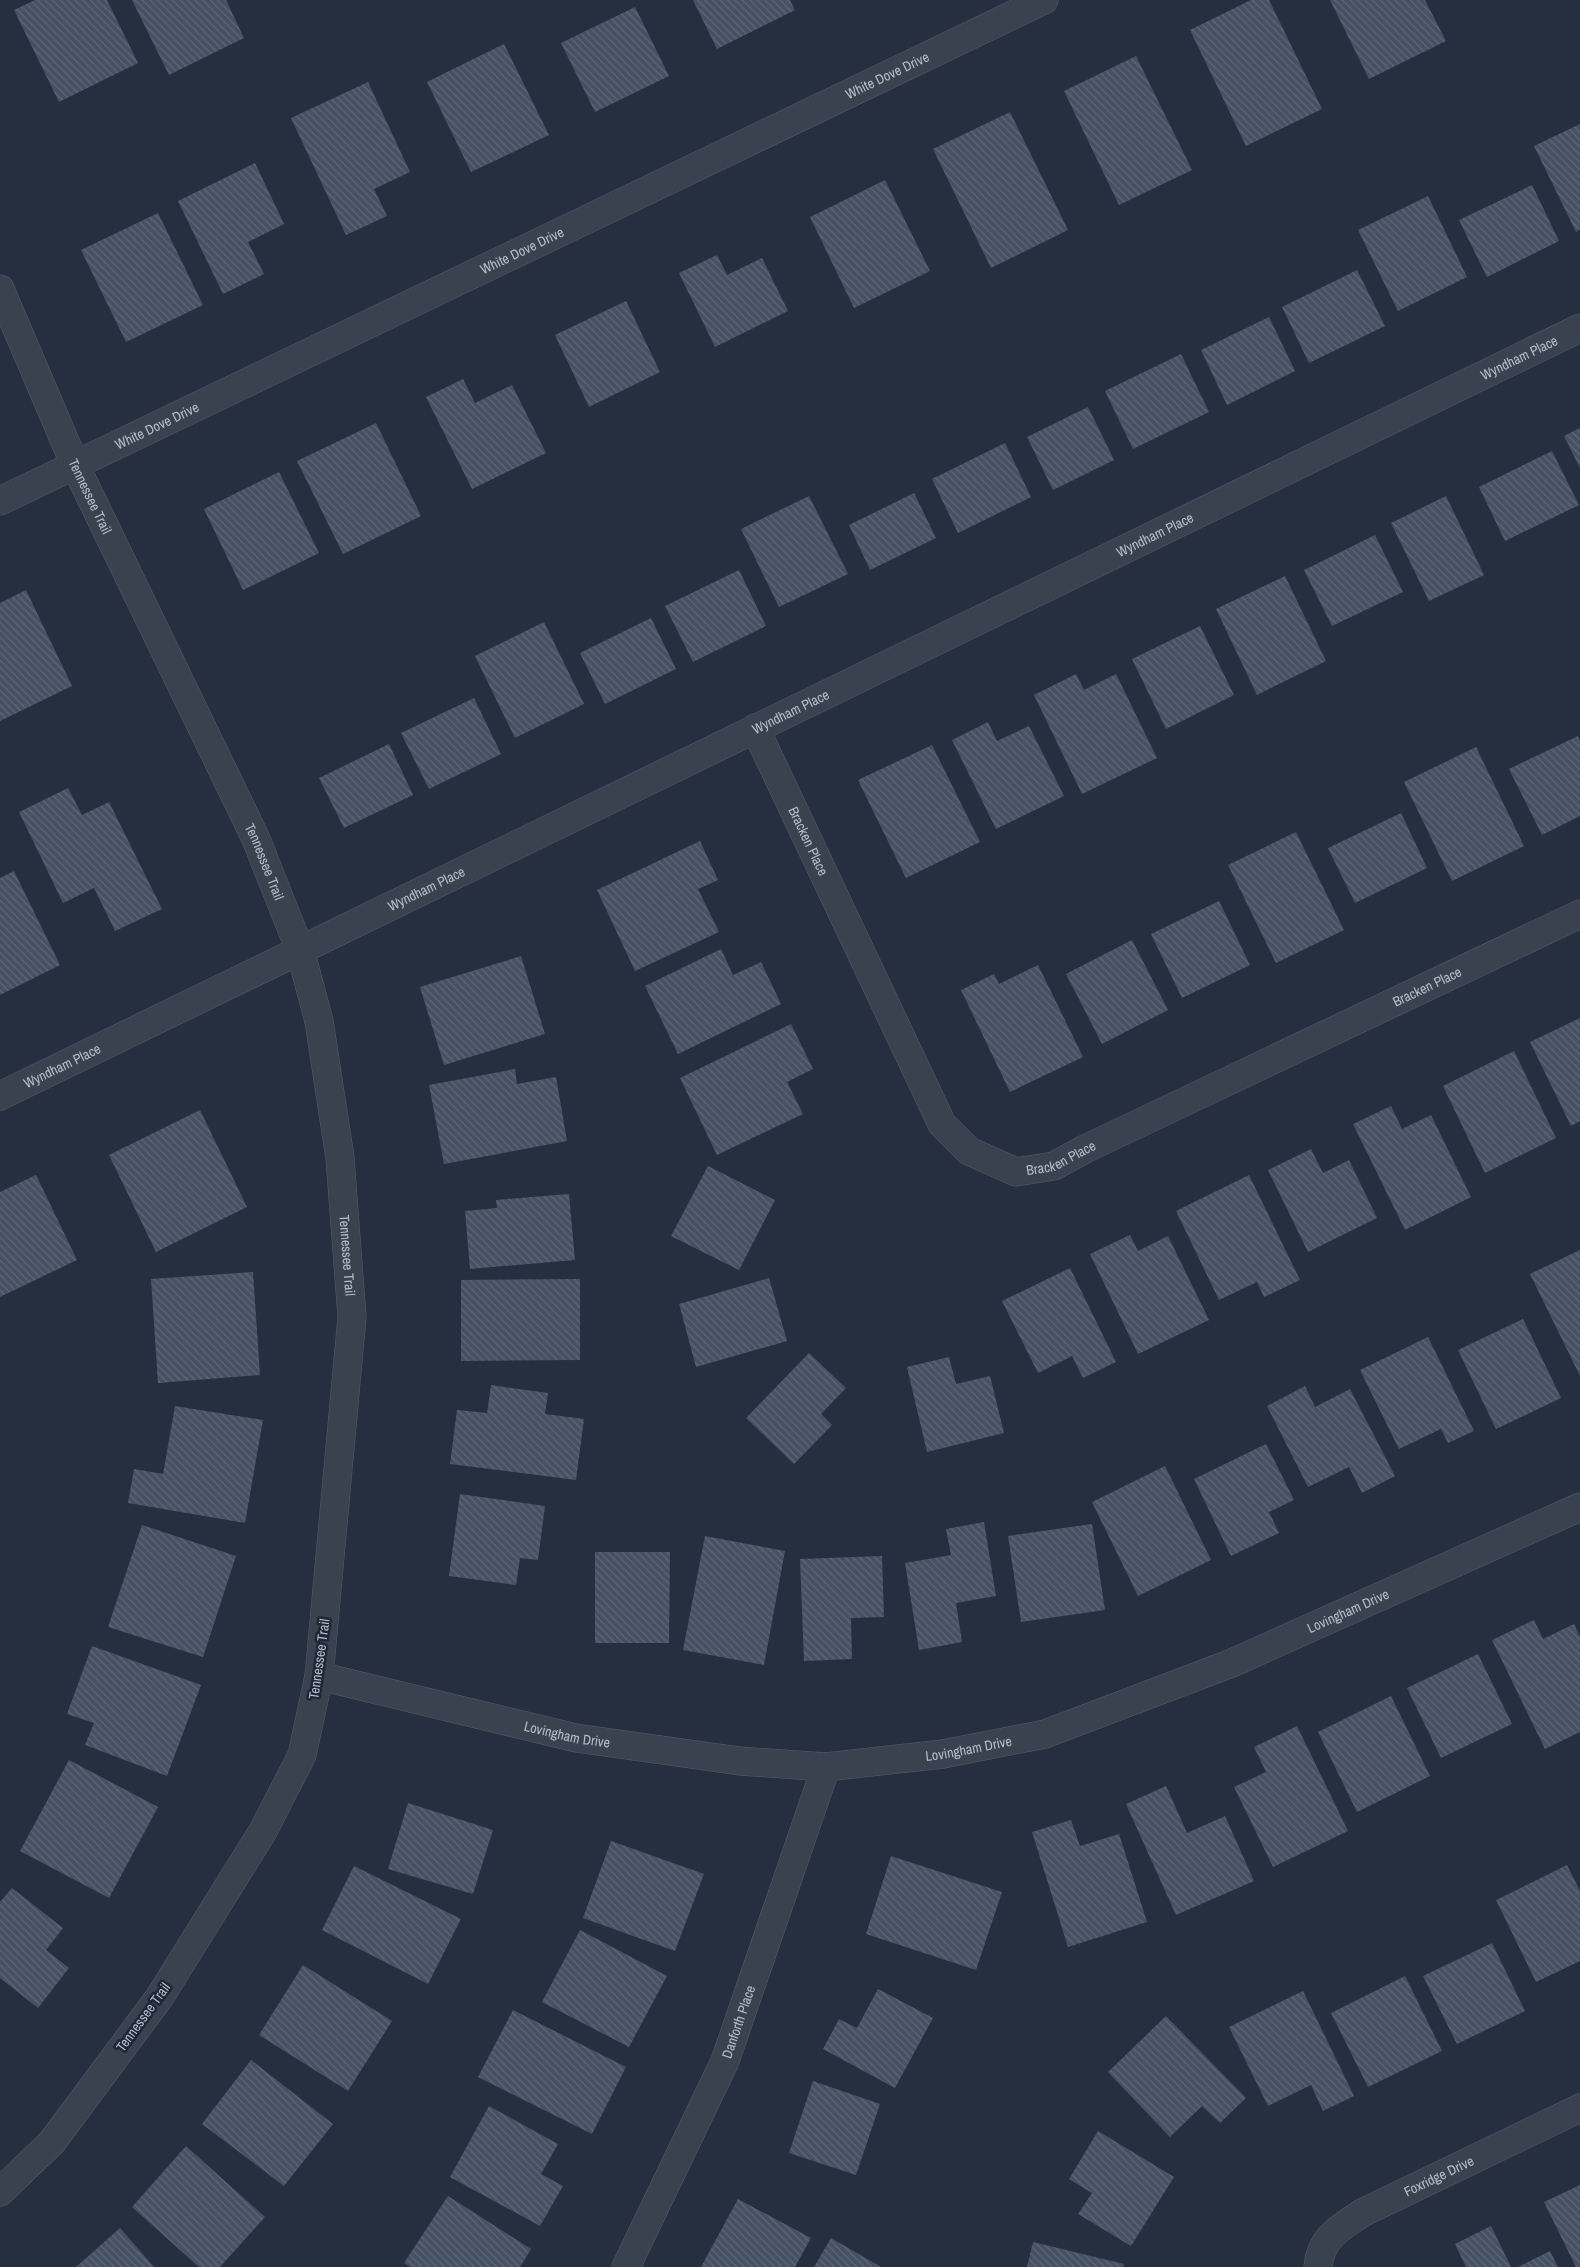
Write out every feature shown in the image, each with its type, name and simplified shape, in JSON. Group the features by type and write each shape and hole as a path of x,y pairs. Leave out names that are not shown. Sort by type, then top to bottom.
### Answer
{"street":[{"name":"White Dove Drive","path":"0,501 1044,0"},
{"name":"Tennessee Trail","path":"0,289 75,465 256,839 300,950 319,1022 340,1158 352,1317 319,1676 302,1755 263,1831 159,1998 52,2142 0,2192"},
{"name":"Wyndham Place","path":"0,1096 1580,328"},
{"name":"Bracken Place","path":"755,728 942,1124 970,1151 1016,1172 1054,1166 1086,1148 1580,914"},
{"name":"Lovingham Drive","path":"319,1676 576,1738 740,1761 826,1766 943,1754 1045,1734 1232,1663 1580,1507"},
{"name":"Danforth Place","path":"626,2267 725,2061 826,1766"},
{"name":"Foxridge Drive","path":"1318,2267 1319,2254 1330,2235 1362,2213 1580,2108"}],"building":[{"path":"35,0 107,0 138,63 59,102 14,10"},
{"path":"132,0 226,0 244,38 169,75"},
{"path":"693,0 790,0 795,10 717,49"},
{"path":"1251,0 1269,0 1322,109 1246,146 1190,30"},
{"path":"1330,0 1425,0 1446,41 1369,79"},
{"path":"635,7 669,76 595,112 561,43"},
{"path":"504,44 549,135 471,172 427,82"},
{"path":"1136,56 1192,170 1119,205 1064,91"},
{"path":"368,82 410,172 374,189 387,216 346,235 291,118"},
{"path":"1010,112 1068,230 991,268 933,149"},
{"path":"1580,124 1580,229 1576,232 1534,146"},
{"path":"255,163 284,224 248,242 264,274 223,294 178,201"},
{"path":"885,180 930,271 854,308 810,217"},
{"path":"1532,185 1559,241 1487,277 1459,220"},
{"path":"1428,196 1467,277 1398,311 1358,230"},
{"path":"158,213 203,305 126,342 81,250"},
{"path":"717,255 727,275 762,258 788,311 715,347 679,273"},
{"path":"1357,270 1385,326 1309,363 1282,307"},
{"path":"626,301 660,372 589,407 555,335"},
{"path":"1269,317 1295,371 1227,405 1201,350"},
{"path":"1181,354 1209,412 1133,449 1105,391"},
{"path":"463,379 475,403 512,385 546,453 472,489 426,397"},
{"path":"1088,407 1114,460 1053,490 1027,437"},
{"path":"376,423 421,516 343,554 297,461"},
{"path":"1580,428 1580,468 1564,436"},
{"path":"1005,443 1031,497 958,533 932,479"},
{"path":"1552,451 1579,505 1505,541 1479,487"},
{"path":"279,472 319,553 243,590 204,509"},
{"path":"914,493 936,538 870,570 849,525"},
{"path":"809,496 848,574 779,607 741,529"},
{"path":"1446,496 1484,575 1429,601 1391,523"},
{"path":"1375,535 1403,592 1332,626 1304,570"},
{"path":"739,570 766,626 693,662 665,606"},
{"path":"1285,576 1326,661 1257,695 1216,609"},
{"path":"26,590 72,686 0,721 0,603"},
{"path":"651,618 676,669 605,704 580,653"},
{"path":"544,622 584,704 515,738 475,656"},
{"path":"1200,626 1234,695 1166,729 1132,659"},
{"path":"1076,674 1084,690 1116,674 1157,758 1082,794 1034,695"},
{"path":"474,698 501,754 429,789 401,733"},
{"path":"988,722 997,741 1029,726 1064,796 996,829 952,740"},
{"path":"1578,736 1580,741 1580,816 1542,835 1509,769"},
{"path":"389,744 413,795 344,828 319,778"},
{"path":"932,745 980,842 906,878 858,780"},
{"path":"1476,747 1524,846 1452,881 1404,782"},
{"path":"68,788 82,815 109,802 162,909 115,931 94,888 63,903 19,812"},
{"path":"1401,813 1427,868 1355,903 1328,848"},
{"path":"1296,832 1344,930 1276,963 1228,865"},
{"path":"700,841 718,880 698,889 719,932 635,971 597,890"},
{"path":"14,871 60,965 0,995 0,878"},
{"path":"1219,901 1250,965 1182,998 1151,934"},
{"path":"1132,940 1168,1010 1102,1044 1066,974"},
{"path":"721,949 733,975 761,962 781,1004 678,1054 645,986"},
{"path":"521,956 545,1034 444,1065 420,987"},
{"path":"1038,965 1083,1057 1010,1092 961,990 994,974 999,984"},
{"path":"1580,1018 1580,1121 1571,1126 1530,1042"},
{"path":"791,1024 813,1069 787,1082 803,1114 717,1155 680,1078"},
{"path":"1514,1051 1556,1138 1485,1173 1443,1086"},
{"path":"515,1069 517,1084 556,1077 567,1141 444,1164 429,1085"},
{"path":"1391,1106 1402,1129 1431,1115 1471,1197 1405,1230 1353,1124"},
{"path":"200,1110 247,1207 156,1252 109,1155"},
{"path":"1311,1149 1323,1173 1349,1160 1377,1218 1308,1252 1268,1170"},
{"path":"708,1166 775,1200 739,1270 671,1236"},
{"path":"36,1175 77,1260 0,1297 0,1192"},
{"path":"1249,1175 1300,1280 1264,1297 1257,1282 1219,1300 1176,1211"},
{"path":"569,1194 575,1260 470,1269 465,1211 497,1208 496,1200"},
{"path":"1130,1235 1138,1251 1168,1236 1209,1320 1138,1354 1090,1254"},
{"path":"1580,1250 1580,1376 1530,1274"},
{"path":"1070,1268 1116,1362 1083,1378 1072,1356 1038,1373 1002,1301"},
{"path":"253,1272 260,1375 158,1383 151,1279"},
{"path":"769,1278 787,1341 696,1367 679,1304"},
{"path":"580,1279 580,1360 461,1361 461,1280"},
{"path":"1523,1319 1561,1398 1496,1429 1458,1350"},
{"path":"1428,1337 1474,1431 1448,1443 1441,1429 1399,1449 1360,1370"},
{"path":"809,1353 846,1388 821,1414 832,1425 794,1464 746,1418"},
{"path":"949,1357 956,1384 990,1376 1004,1433 927,1452 907,1367"},
{"path":"491,1385 548,1393 545,1414 584,1419 576,1480 450,1464 457,1410 487,1413"},
{"path":"1305,1386 1315,1407 1350,1389 1395,1476 1362,1493 1349,1467 1308,1487 1267,1406"},
{"path":"175,1406 263,1420 245,1523 128,1503 134,1469 163,1474"},
{"path":"1266,1444 1294,1500 1269,1512 1279,1533 1231,1556 1194,1479"},
{"path":"1165,1466 1211,1560 1138,1596 1092,1502"},
{"path":"460,1494 545,1506 538,1560 520,1558 516,1585 449,1576"},
{"path":"984,1522 996,1596 956,1603 962,1642 919,1650 905,1563 951,1555 946,1529"},
{"path":"1092,1524 1105,1610 1021,1622 1008,1536"},
{"path":"142,1525 236,1556 203,1657 108,1627"},
{"path":"705,1536 785,1551 764,1665 683,1650"},
{"path":"595,1552 670,1552 669,1643 595,1643"},
{"path":"882,1556 884,1617 851,1618 852,1659 804,1661 800,1559"},
{"path":"1534,1620 1543,1639 1574,1624 1580,1637 1580,1732 1545,1749 1492,1640"},
{"path":"92,1646 201,1685 167,1776 85,1745 94,1723 67,1714"},
{"path":"1478,1654 1512,1724 1441,1758 1407,1688"},
{"path":"1391,1696 1430,1776 1357,1812 1318,1732"},
{"path":"1297,1726 1348,1831 1273,1867 1234,1787 1266,1772 1254,1747"},
{"path":"69,1760 158,1807 109,1898 20,1851"},
{"path":"1166,1786 1187,1833 1225,1816 1254,1881 1176,1915 1126,1804"},
{"path":"408,1803 493,1830 473,1894 388,1869"},
{"path":"1071,1820 1080,1846 1119,1834 1147,1922 1068,1947 1032,1832"},
{"path":"611,1841 704,1874 675,1951 583,1918"},
{"path":"891,1856 1002,1892 976,1970 866,1934"},
{"path":"1567,1865 1580,1891 1580,1961 1536,1982 1496,1900"},
{"path":"354,1866 461,1919 428,1984 322,1930"},
{"path":"12,1888 63,1928 46,1950 69,1968 38,2008 0,1978 0,1902"},
{"path":"580,1930 667,1976 629,2047 542,2002"},
{"path":"1492,1943 1525,2011 1457,2044 1423,1976"},
{"path":"303,1965 392,2021 348,2091 259,2035"},
{"path":"1405,1976 1442,2051 1368,2087 1331,2013"},
{"path":"878,1989 933,2018 895,2088 823,2049 839,2019 857,2028"},
{"path":"1303,1991 1354,2096 1323,2111 1311,2085 1268,2106 1229,2027"},
{"path":"513,2010 626,2067 592,2134 478,2077"},
{"path":"1166,2016 1246,2098 1220,2123 1202,2106 1170,2137 1108,2072"},
{"path":"251,2060 333,2124 284,2186 202,2124"},
{"path":"813,2081 880,2104 856,2175 789,2153"},
{"path":"489,2106 558,2144 541,2174 563,2186 540,2226 450,2177"},
{"path":"1098,2131 1174,2177 1131,2246 1078,2214 1092,2193 1069,2179"},
{"path":"186,2146 265,2217 220,2267 199,2267 132,2207"},
{"path":"1580,2185 1580,2267 1576,2267 1544,2202"},
{"path":"448,2196 531,2249 520,2267 410,2267 404,2263"},
{"path":"738,2199 811,2238 795,2267 701,2267"},
{"path":"1491,2226 1511,2267 1466,2267 1455,2244"},
{"path":"120,2228 154,2267 76,2267"},
{"path":"831,2238 881,2267 814,2267"},
{"path":"1033,2242 1124,2264 1123,2267 1027,2267"},
{"path":"1550,2251 1558,2267 1518,2267"}]}
